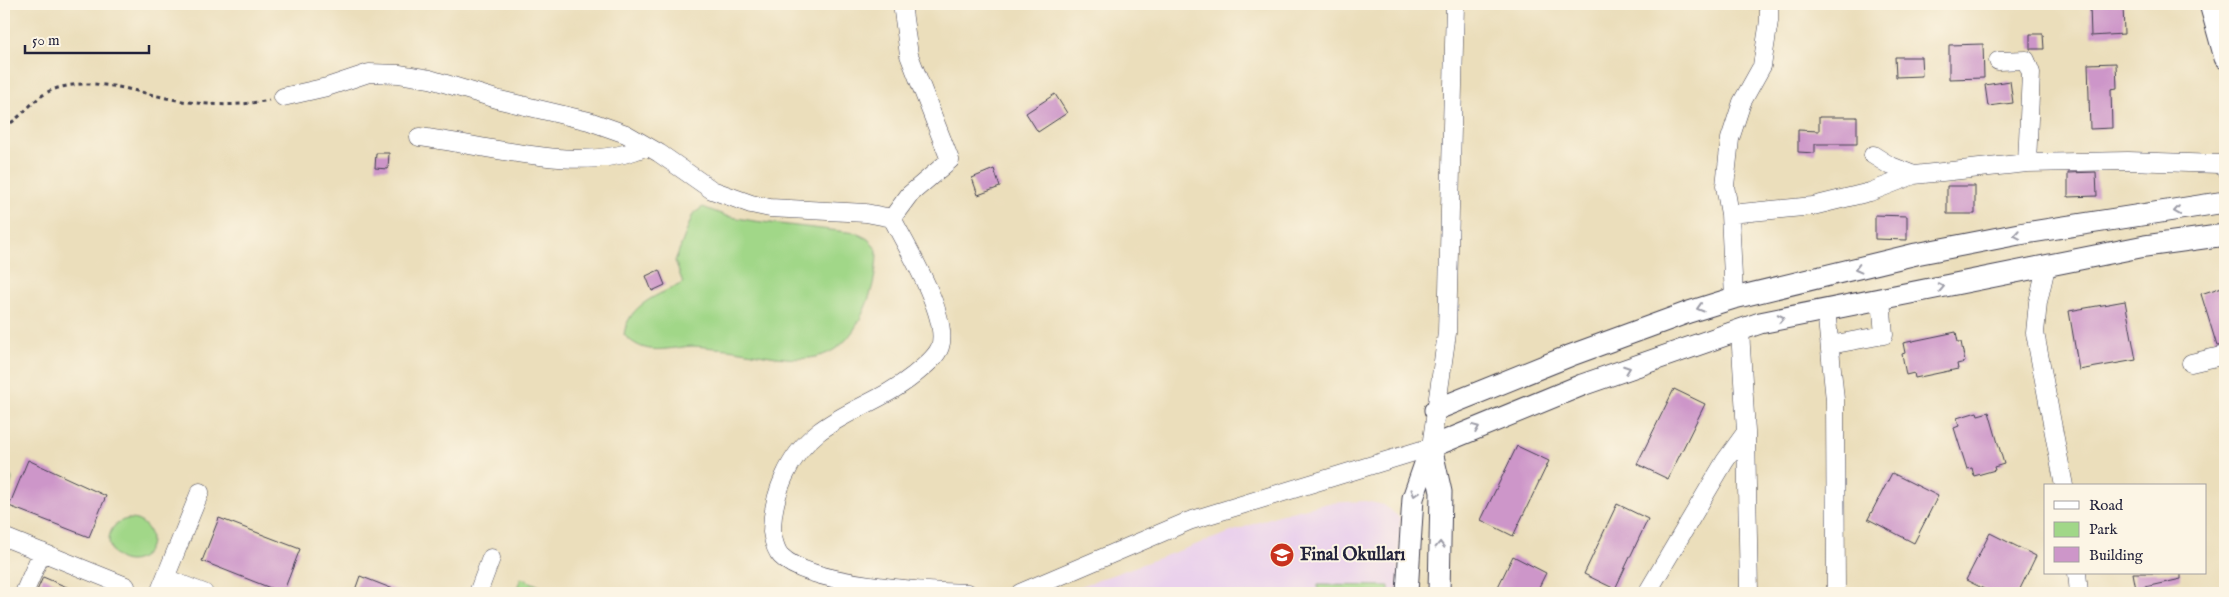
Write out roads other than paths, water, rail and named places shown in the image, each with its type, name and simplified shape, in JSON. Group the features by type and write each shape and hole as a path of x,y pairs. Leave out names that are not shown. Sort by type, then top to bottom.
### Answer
{"main road":[{"path":"2210,4 2225,58"},
{"path":"1435,410 1569,356 1689,312 1734,298 1916,254 2019,234 2225,202"},
{"path":"1407,593 1413,498 1431,447 1582,385 1760,323 2145,246 2225,235"},
{"path":"1431,447 1442,492 1439,593"}],"street":[{"path":"892,218 908,195 950,160 909,54 902,4"},
{"path":"1020,593 1189,521 1431,447 1447,333 1455,4"},
{"path":"1734,298 1730,214 1725,186 1730,139 1742,102 1762,66 1769,21 1769,4"},
{"path":"1998,61 2026,60 2031,73 2027,163"},
{"path":"283,97 327,87 369,73 398,74 430,79 500,100 589,121 626,134 712,190 751,204 770,208 866,213 892,218"},
{"path":"420,136 570,159 603,158 631,154 647,146"},
{"path":"1873,155 1889,165 1914,174"},
{"path":"1730,214 1813,206 1870,192 1914,174 2027,163 2147,162 2219,164 2225,168"},
{"path":"892,218 938,309 941,330 940,347 928,364 908,380 880,398 841,416 807,440 792,459 781,484 772,514 772,536 779,555 796,567 830,577 877,585 968,593"},
{"path":"2046,267 2038,302 2036,333 2064,484"},
{"path":"1830,345 1884,335 1880,299"},
{"path":"1826,309 1835,400 1836,593"},
{"path":"1740,330 1746,432 1749,593"},
{"path":"2191,363 2225,355"},
{"path":"1648,593 1725,461 1746,432"},
{"path":"200,492 162,586 204,593"},
{"path":"4,537 126,586"},
{"path":"24,593 42,552"},
{"path":"478,593 491,558"},
{"path":"2077,574 2080,593"}],"place":[{"name":"Final Okulları","path":"1282,555"}]}
